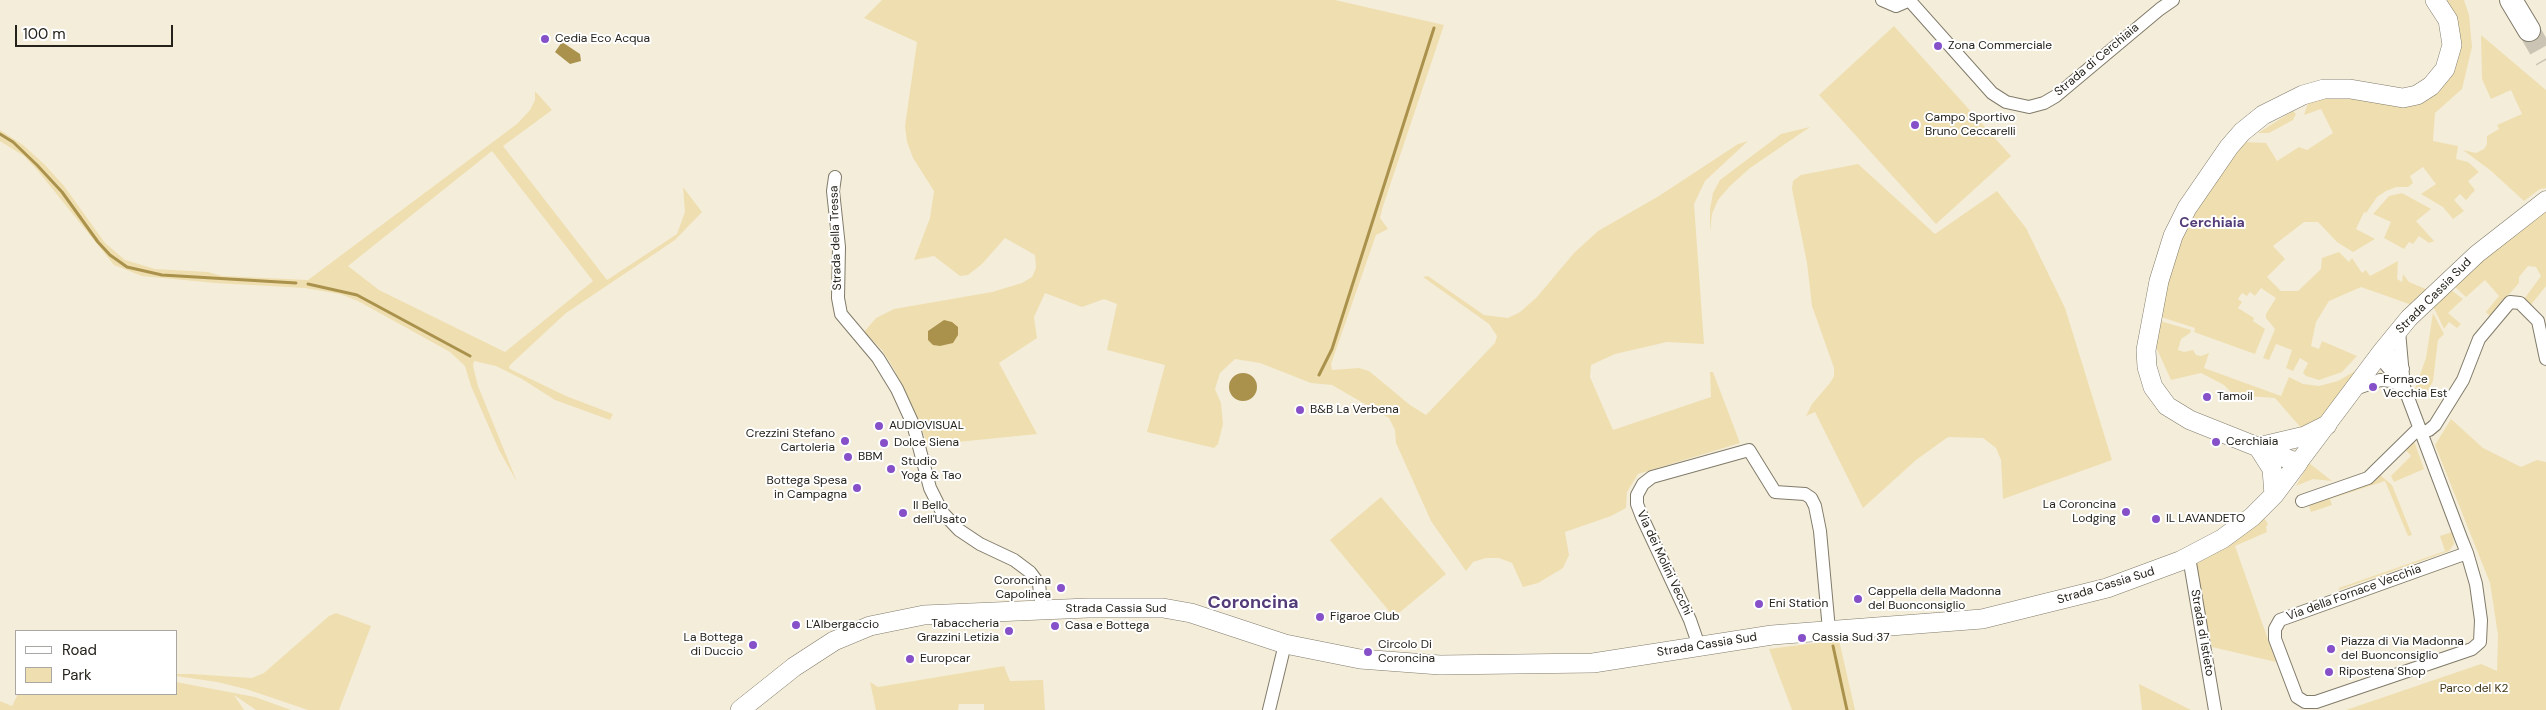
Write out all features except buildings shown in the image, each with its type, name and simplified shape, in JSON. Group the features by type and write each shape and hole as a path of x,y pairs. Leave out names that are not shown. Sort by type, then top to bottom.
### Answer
{"highway":[{"path":"2511,0 2534,28 2523,0"}],"main road":[{"path":"2298,463 2202,426 2176,412 2160,398 2153,387 2147,367 2146,350 2155,299 2169,246 2187,208 2221,158 2242,132 2263,115 2303,95 2324,89 2350,89 2404,98 2416,95 2432,86 2445,69 2452,45 2448,20 2435,0"},
{"name":"Strada Cassia Sud","path":"740,710 816,652 842,637 870,626 943,614 1138,607 1177,609 1285,644 1360,659 1463,665 1593,663 1762,636 1940,624 1993,617 2106,588 2189,557 2236,529 2274,496 2399,330 2435,292 2477,254 2546,200"},
{"path":"2258,447 2305,436 2327,425"},
{"path":"2258,447 2272,469 2274,496"}],"street":[{"name":"Strada di Cerchiaia","path":"1882,0 1896,6 1910,1 1992,92 2006,102 2029,107 2052,98 2173,0"},
{"name":"Strada della Tressa","path":"835,177 833,191 839,247 838,298 842,318 872,350 897,389 912,424 930,488 942,512 959,530 980,544 1014,560 1030,572 1039,584 1042,610"},
{"path":"2302,501 2368,478 2420,430 2429,430 2435,425 2466,375 2479,339 2510,302 2520,302 2538,321 2546,359"},
{"name":"Via della Fornace Vecchia","path":"2399,330 2404,387 2467,553 2476,584 2481,613 2481,635 2476,648 2316,702 2304,702 2297,697 2276,639 2275,629 2280,620 2467,553"},
{"name":"Via della Fornace Vecchia","path":"2382,351 2386,365 2404,387"},
{"path":"2382,351 2389,353 2403,369"},
{"path":"2354,389 2380,380 2392,381 2404,387"},
{"name":"Via dei Molini Vecchi","path":"1699,646 1690,620 1642,518 1637,504 1637,495 1643,484 1652,477 1750,450 1775,492 1807,495 1815,506 1820,531 1829,630"},
{"name":"Strada di Istieto","path":"2189,557 2215,710"},
{"path":"1269,710 1285,644"}],"green space":[{"path":"882,0 1335,0 1444,25 1383,206 1380,218 1388,229 1376,235 1331,364 1332,370 1359,368 1369,371 1410,405 1426,415 1495,343 1497,336 1489,324 1423,277 1428,276 1484,315 1508,318 1520,312 1536,298 1574,253 1598,231 1659,196 1738,144 1748,141 1705,181 1694,204 1704,344 1667,342 1615,354 1591,365 1590,377 1613,430 1711,397 1710,372 1713,372 1740,443 1638,474 1627,492 1626,508 1611,516 1565,532 1569,555 1563,568 1538,583 1523,587 1512,563 1499,558 1486,558 1473,562 1466,571 1431,521 1396,443 1395,430 1389,418 1332,385 1311,383 1260,363 1235,359 1220,373 1215,389 1221,403 1223,424 1218,444 1214,448 1147,432 1165,365 1107,350 1117,304 1104,299 1082,307 1045,293 1034,317 1037,338 999,363 1037,434 928,445 894,369 882,350 864,332 876,318 894,309 992,292 1022,283 1032,277 1036,268 1035,255 1005,238 982,264 968,275 960,276 934,256 914,260 930,218 934,191 913,158 907,142 905,126 917,42 864,18"},
{"path":"2444,0 2464,0 2469,15 2472,47 2462,89 2435,113 2433,141 2458,146 2456,159 2468,162 2479,172 2468,181 2475,190 2468,198 2466,200 2460,194 2454,200 2464,211 2453,219 2443,207 2421,194 2436,184 2423,167 2410,176 2413,183 2408,187 2396,187 2386,191 2377,197 2366,213 2364,212 2356,229 2375,239 2353,252 2337,242 2318,222 2304,222 2273,246 2285,259 2267,277 2281,291 2298,291 2321,269 2322,258 2339,252 2349,262 2352,258 2362,273 2366,270 2370,276 2398,261 2397,279 2402,282 2403,274 2409,282 2428,290 2412,305 2361,287 2329,301 2316,322 2311,346 2319,349 2322,341 2357,356 2342,372 2319,380 2306,376 2303,373 2308,363 2300,358 2293,371 2286,368 2292,350 2276,344 2269,360 2263,358 2275,329 2266,318 2266,314 2276,298 2261,288 2255,296 2250,292 2247,296 2242,293 2238,299 2242,302 2238,308 2254,318 2253,321 2265,329 2255,354 2194,332 2195,328 2161,317 2165,288 2182,236 2211,187 2245,142 2266,143 2277,161 2299,147 2307,150 2333,133 2321,109 2304,115 2308,103 2322,97 2362,99 2443,82"},
{"name":"Campo Sportivo Bruno Ceccarelli","path":"1894,26 2011,156 1936,224 1819,95"},
{"path":"2481,35 2546,90 2546,188 2540,189 2524,201 2490,170 2463,150 2476,153 2484,149 2487,144 2487,136 2499,129 2497,125 2522,114 2511,90 2491,99 2482,79"},
{"path":"535,91 552,110 503,146 607,280 677,234 685,212 683,187 702,212 675,240 566,313 510,365 509,368 512,370 566,396 613,414 610,420 555,400 522,379 496,366 474,361 473,366 478,386 517,482 499,450 471,386 465,366 450,352 358,301 340,294 305,288 215,283 142,276 114,265 38,171 24,156 0,141 0,130 23,145 45,165 64,186 105,243 125,260 155,269 208,272 222,276 308,280 517,124 530,110 535,100","holes":["492,151 593,281 505,352 379,290 348,266"]},
{"path":"2293,111 2296,114 2293,120 2269,133 2258,133"},
{"path":"1810,127 1750,168 1730,186 1718,200 1712,214 1710,232 1710,209 1713,193 1720,180 1781,134"},
{"path":"1858,164 1935,234 1997,191 2026,228 2065,308 2112,460 2003,499 2001,460 1996,448 1983,438 1948,437 1916,460 1863,508 1815,412 1806,416 1812,404 1830,383 1834,376 1834,368 1812,306 1807,263 1792,189 1793,181 1801,175"},
{"path":"2402,193 2431,209 2416,221 2434,241 2429,243 2419,236 2413,244 2409,242 2404,249 2384,238 2391,222 2373,214 2389,196"},
{"path":"2546,211 2546,286 2530,306 2524,299 2541,276 2536,267 2528,266 2519,277 2519,283 2490,316 2486,312 2499,296 2485,280 2466,297 2455,287 2478,266 2478,263"},
{"path":"2451,290 2463,299 2448,313 2461,324 2457,328 2449,322 2444,329 2433,306"},
{"path":"2433,313 2444,334 2438,340 2433,381 2426,394 2419,398 2415,389 2426,358"},
{"path":"2160,321 2191,330 2190,333 2181,339 2178,350 2184,352 2193,350 2196,355 2201,356 2209,353 2204,368 2281,396 2289,377 2303,384 2319,386 2338,381 2360,368 2324,419 2302,429 2275,398 2234,395 2224,385 2201,373 2171,380 2156,347"},
{"name":"Parco del K2","path":"2451,419 2483,448 2521,467 2537,460 2546,462 2546,710 2346,710 2481,664 2497,671 2498,635 2490,583 2435,445"},
{"path":"2414,441 2424,469 2394,482 2391,476 2411,456 2405,449"},
{"path":"2309,463 2332,481 2313,479 2296,486"},
{"path":"2379,474 2392,485 2412,535 2408,536 2385,481 2330,499 2332,505 2311,512 2308,503"},
{"path":"1381,497 1446,574 1394,617 1330,540"},
{"path":"2264,518 2268,524 2266,527 2267,532 2235,546 2276,662 2212,647 2198,578 2197,563 2241,537"},
{"path":"2452,532 2454,544 2449,551 2339,590 2339,588 2445,551 2440,536"},
{"path":"336,613 371,626 339,710 308,710 246,689 217,682 178,676 178,674 192,674 252,678 264,673 329,616"},
{"path":"1839,640 1855,710 1792,710 1769,649"},
{"path":"1004,666 1010,681 1043,680 1045,710 984,710 984,704 959,704 958,710 876,710 870,682 878,687"},
{"path":"178,682 255,697 291,710 256,710 234,695 244,710 0,710 0,701 12,706 18,695 178,695"},
{"path":"2139,684 2191,710 2142,710"}],"shaded area":[{"path":"562,42 580,54 581,61 570,64 555,52"},
{"path":"944,320 952,322 958,327 958,335 953,343 940,346 933,345 928,340 928,331"},
{"path":"1243,373 1253,377 1257,387 1253,397 1243,401 1233,397 1229,387 1233,377"}],"waterway":[{"path":"1319,375 1332,349 1434,28"},
{"path":"0,134 13,142 37,165 62,192 98,242 110,255 127,267 162,275 296,283"},
{"path":"308,284 357,295 470,356"},
{"path":"1833,646 1847,710"}],"tunnel":[{"path":"2529,30 2546,60"}],"place":[{"name":"Cedia Eco Acqua","path":"545,39"},
{"name":"Zona Commerciale","path":"1938,46"},
{"name":"Campo Sportivo Bruno Ceccarelli","path":"1915,125"},
{"name":"Fornace Vecchia Est","path":"2373,387"},
{"name":"Tamoil","path":"2207,397"},
{"name":"B&B La Verbena","path":"1300,410"},
{"name":"AUDIOVISUAL","path":"879,426"},
{"name":"Crezzini Stefano Cartoleria","path":"845,441"},
{"name":"Cerchiaia","path":"2216,442"},
{"name":"Dolce Siena","path":"884,443"},
{"name":"BBM","path":"848,457"},
{"name":"Studio Yoga & Tao","path":"891,469"},
{"name":"Bottega Spesa in Campagna","path":"857,488"},
{"name":"La Coroncina Lodging","path":"2126,512"},
{"name":"Il Bello dell'Usato","path":"903,513"},
{"name":"IL LAVANDETO","path":"2156,519"},
{"name":"Coroncina Capolinea","path":"1061,588"},
{"name":"Cappella della Madonna del Buonconsiglio","path":"1858,599"},
{"name":"Eni Station","path":"1759,604"},
{"name":"Figaroe Club","path":"1320,617"},
{"name":"L'Albergaccio","path":"796,625"},
{"name":"Casa e Bottega","path":"1055,626"},
{"name":"Tabaccheria Grazzini Letizia","path":"1009,631"},
{"name":"Cassia Sud 37","path":"1802,638"},
{"name":"La Bottega di Duccio","path":"753,645"},
{"name":"Piazza di Via Madonna del Buonconsiglio","path":"2331,649"},
{"name":"Circolo Di Coroncina","path":"1368,652"},
{"name":"Europcar","path":"910,659"},
{"name":"Ripostena Shop","path":"2329,672"}],"district":[{"name":"Cerchiaia","path":"2212,223"},
{"name":"Coroncina","path":"1253,603"}]}
